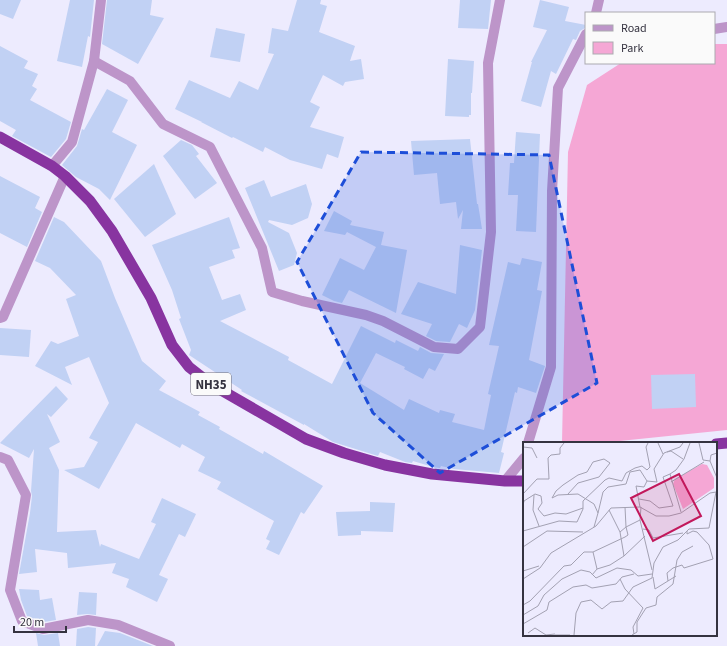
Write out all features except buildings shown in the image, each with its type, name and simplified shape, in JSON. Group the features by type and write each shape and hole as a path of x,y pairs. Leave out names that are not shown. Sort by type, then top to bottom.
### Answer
{"highway":[{"name":"NH35","path":"0,137 52,166 65,176 90,201 112,231 151,298 172,345 189,367 221,390 306,438 344,453 385,465 432,474 505,482 523,481"},
{"path":"717,444 727,443"}],"street":[{"path":"52,166 72,142 94,61 100,0"},
{"path":"94,61 130,81 163,124 210,147 262,248 272,292 383,321 434,347 458,349 480,327 491,232 488,63 500,0"},
{"path":"596,12 599,0"},
{"path":"715,29 727,28"},
{"path":"528,442 551,367 552,191 558,88 582,50 585,38"},
{"path":"0,318 3,317 65,176"},
{"path":"0,457 8,460 26,495 10,590 22,621 43,629 88,620 118,625 170,646"},
{"path":"505,482 523,459"}],"highlighted area":[{"path":"361,152 549,155 597,383 440,473 373,413 297,262"}],"green space":[{"path":"715,44 727,44 727,430 610,442 562,442 568,152 587,85 619,64 715,64"}]}
